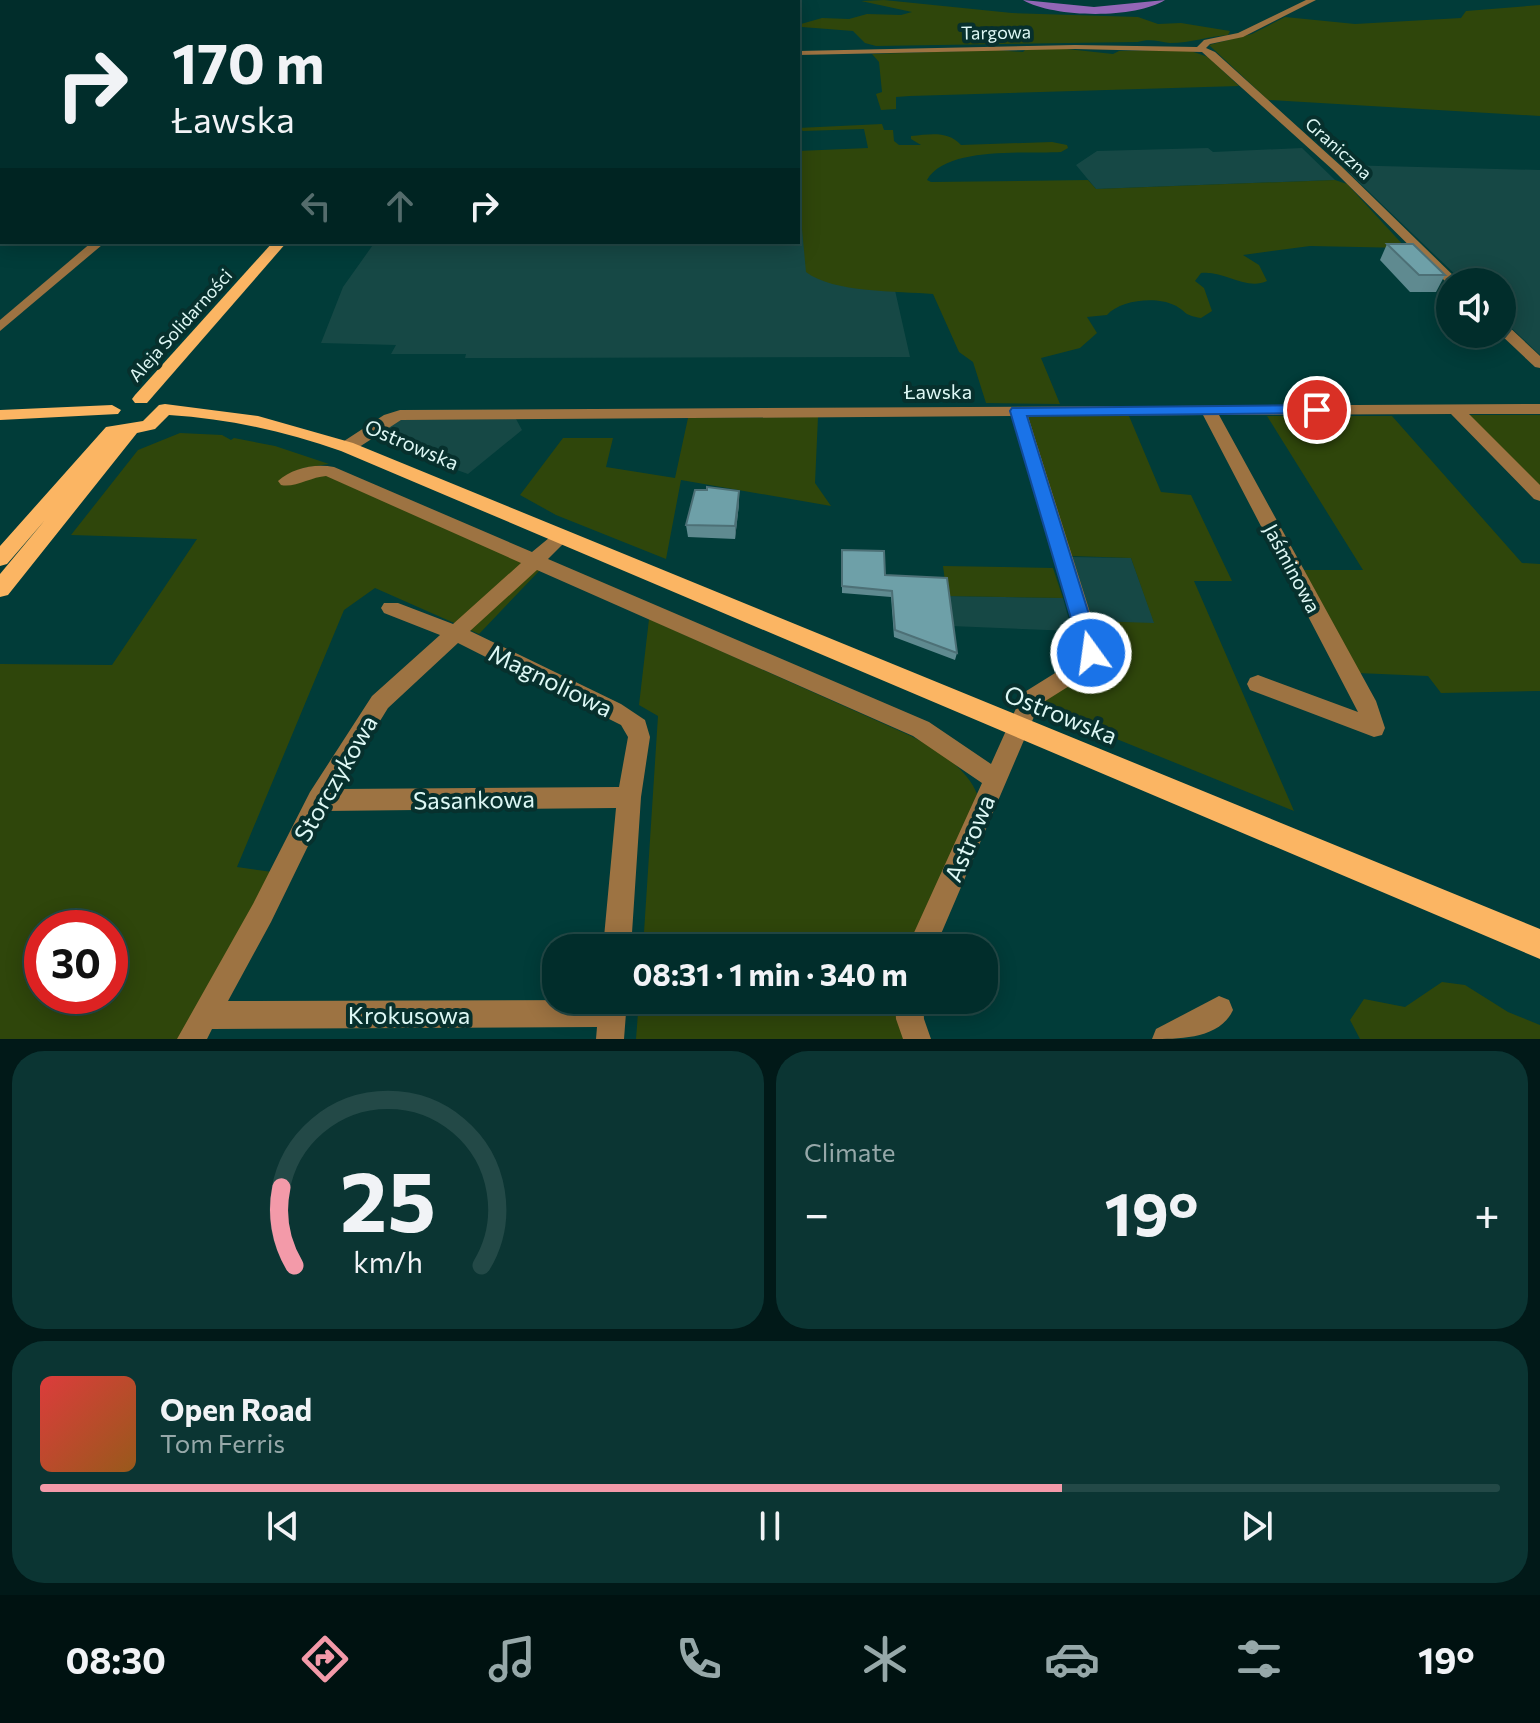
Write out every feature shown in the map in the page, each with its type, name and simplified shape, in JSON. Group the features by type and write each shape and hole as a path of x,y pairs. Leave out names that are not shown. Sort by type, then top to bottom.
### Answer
{"main road":[{"name":"Aleja Solidarności","path":"155,407 278,244"},
{"name":"Aleja Solidarności","path":"155,407 293,244"},
{"name":"Ostrowska","path":"155,407 275,424 347,447 1540,944"},
{"path":"0,415 114,423 155,407"},
{"path":"0,559 114,423 155,407"},
{"path":"0,589 114,423"}],"street":[{"path":"1198,49 1209,41 1240,35 1312,0"},
{"name":"Targowa","path":"800,53 1075,47 1198,49"},
{"name":"Graniczna","path":"1198,49 1212,54 1337,168 1440,268"},
{"path":"0,327 96,245"},
{"path":"1516,341 1540,364"},
{"path":"1455,409 1540,495"},
{"name":"Ławska","path":"347,447 400,415 1540,409"},
{"name":"Jaśminowa","path":"1208,410 1365,701 1374,728 1258,684"},
{"name":"Astrowa","path":"927,934 1031,699 1078,672 1086,665 1091,653 1018,411"},
{"path":"287,481 308,472 328,471 921,729 994,778"},
{"path":"535,561 561,537"},
{"name":"Storczykowa","path":"198,1027 262,913 318,800 380,702 535,561"},
{"name":"Magnoliowa","path":"391,608 455,633 629,719 637,727 639,737 629,797 618,934"},
{"name":"Sasankowa","path":"318,800 629,797"},
{"path":"1166,1039 1219,1010"},
{"path":"910,1014 917,1039"},
{"name":"Krokusowa","path":"198,1027 612,1017"}],"shaded area":[{"path":"1208,148 1213,152 1302,148 1335,180 1096,189 1076,165 1097,151"},
{"path":"1341,165 1540,170 1540,355 1516,332 1516,268 1448,268"},
{"path":"881,228 910,357 465,358 466,354 391,354 396,345 321,343 343,287 374,244 800,244 800,229"},
{"path":"516,419 522,430 468,474 382,443 378,432 401,420"},
{"path":"1072,557 1131,558 1155,624 1091,621"},
{"path":"947,596 1063,598 1072,631 951,626"}],"green space":[{"path":"884,0 1012,13 1138,17 1158,24 1181,23 1230,31 1228,35 1178,43 1147,40 876,46 865,43 853,31 802,27 801,24 822,18 849,19 867,14 901,15 912,12 861,1"},
{"path":"1540,5 1540,116 1268,100 1209,45 1252,34 1285,17 1355,24 1461,18 1466,11"},
{"path":"1026,49 1113,54 1119,51 1188,50 1208,57 1239,86 910,96 896,97 896,109 881,110 876,94 882,92 879,62 872,54 1023,52"},
{"path":"882,124 884,130 893,130 894,141 899,145 921,145 911,136 933,134 951,137 961,145 1052,142 1067,145 1068,148 1061,152 969,157 937,169 927,180 931,182 1088,180 1096,189 1335,180 1347,184 1406,248 1310,246 1243,255 1259,265 1267,281 1251,284 1218,274 1201,273 1195,281 1204,288 1212,311 1201,318 1166,302 1148,300 1120,306 1107,315 1087,317 1097,333 1080,348 1041,358 1060,404 986,403 973,362 959,352 933,294 849,287 832,284 806,272 800,229 800,151 868,148 864,129 803,131 800,128"},
{"path":"1465,415 1540,415 1540,492"},
{"path":"1028,416 1129,416 1161,492 1191,495 1232,581 1194,581 1294,811 1055,714 1041,700 1092,674 1102,664 1103,654 1091,621 1154,623 1131,558 1072,556"},
{"path":"1267,416 1392,416 1522,563 1540,564 1540,691 1441,693 1428,676 1357,673 1303,570 1363,570"},
{"path":"818,417 815,483 831,506 681,480 666,559 556,515 520,495 563,438 613,438 606,467 675,478 688,418"},
{"path":"180,433 222,435 231,440 275,446 329,464 303,468 290,474 327,476 541,569 479,634 375,588 344,610 237,867 287,874 203,1039 0,1039 0,664 112,665 197,539 71,535 138,450"},
{"path":"943,566 1053,568 1063,598 947,596"},
{"path":"649,619 911,736 940,753 966,776 977,794 921,934 644,934 658,716 639,705"},
{"path":"1442,982 1465,985 1508,1012 1540,1025 1540,1039 1360,1039 1350,1020 1364,999 1405,1007"},
{"path":"638,1014 904,1014 908,1039 636,1039"}],"building":[{"path":"1387,244 1413,244 1438,268 1436,275 1419,275"},
{"path":"707,487 739,491 735,526 686,525 695,490 707,490"},
{"path":"842,550 884,551 885,575 947,578 957,653 895,630 892,591 842,586"}],"waterway":[{"path":"1028,0 1094,10 1128,8 1160,0"}],"route":[{"path":"1091,653 1018,411 1317,410"}]}
